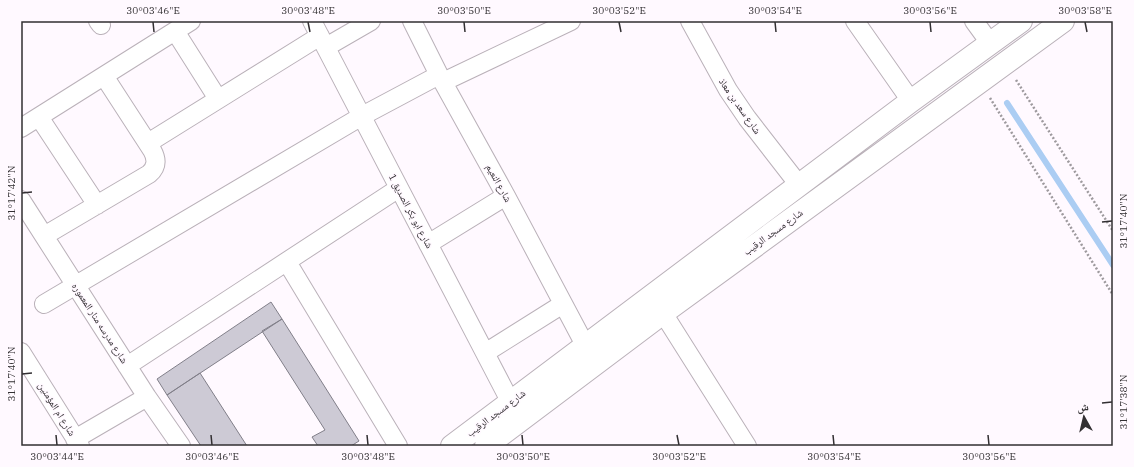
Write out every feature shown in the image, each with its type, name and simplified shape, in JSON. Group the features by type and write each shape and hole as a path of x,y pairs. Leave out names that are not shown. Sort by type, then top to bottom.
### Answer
{"main road":[{"name":"شارع مسجد الرقيب","path":"452,446 911,101 1021,21"},
{"name":"شارع مسجد الرقيب","path":"486,446 663,313 1062,21"}],"street":[{"path":"148,143 319,35 371,21"},
{"name":"شارع النعيم","path":"412,21 441,78 585,345"},
{"path":"44,304 362,116 441,78 571,21"},
{"name":"شارع سعد بن معاذ","path":"690,21 728,90 747,118 799,185"},
{"path":"855,21 911,101"},
{"path":"974,21 990,43"},
{"path":"21,128 184,24 218,99"},
{"name":"شارع ابو بكر الصديق 1","path":"319,35 510,402"},
{"path":"44,236 154,170 156,164 155,156 104,76"},
{"path":"39,117 97,205"},
{"path":"127,366 399,188"},
{"path":"428,244 506,196"},
{"name":"شارع مدرسه منار المعموره","path":"21,200 147,397 181,446"},
{"path":"287,262 398,446"},
{"path":"485,353 563,304"},
{"path":"663,313 747,446"},
{"name":"شارع ام المؤمنين","path":"23,360 77,442"},
{"path":"77,442 147,397"}],"path":[{"path":"1004,63 1113,231"},
{"path":"979,81 1113,295"}],"building":[{"path":"271,302 282,319 167,395 157,379"},
{"path":"282,319 359,441 351,446 318,446 312,437 325,430 262,331"},
{"path":"200,373 247,446 201,446 167,395"}],"waterway":[{"path":"1007,103 1113,265"}]}
